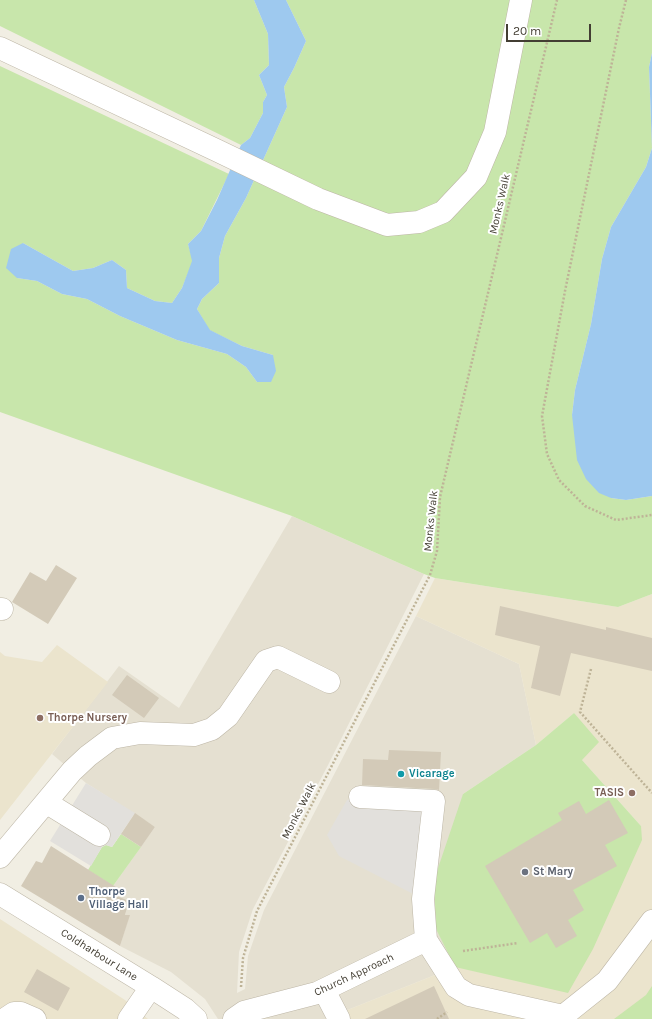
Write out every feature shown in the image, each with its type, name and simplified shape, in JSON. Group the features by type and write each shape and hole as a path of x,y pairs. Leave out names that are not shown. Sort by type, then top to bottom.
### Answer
{"street":[{"path":"0,48 318,199 387,225 419,222 443,212 476,177 495,132 521,0"},
{"path":"0,857 72,771 88,756 112,738 140,733 194,735 212,729 228,716 266,661 278,656 329,682"},
{"path":"360,797 434,801 423,899 424,909 436,956 456,987 469,995 563,1016 607,981 652,921"},
{"path":"47,802 99,835"},
{"name":"Coldharbour Lane","path":"0,894 151,987 196,1019"},
{"name":"Church Approach","path":"239,1015 317,993 436,956"},
{"path":"129,1019 151,987"},
{"path":"324,990 339,1019"},
{"path":"5,1019 14,1013 21,1013 35,1019"}],"path":[{"name":"Monks Walk","path":"239,1015 243,958 257,911 430,575 437,551 440,497 557,0"},
{"path":"626,0 565,291 542,416 547,454 559,480 585,506 616,520 652,515"},
{"path":"591,669 580,712 652,793"},
{"path":"436,956 518,943"}],"shaded area":[{"path":"292,516 424,574 327,767 253,909 239,952 237,993 245,989 248,956 264,910 416,616 519,664 536,745 463,794 455,967 325,1019 218,1019 205,999 171,972 120,946 129,916 125,915 129,901 115,895 113,886 155,827 86,783 52,754 119,666 179,708"},
{"name":"TASIS","path":"435,578 618,607 652,594 652,1019 325,1019 455,967 641,826 582,760 574,713 536,745 519,664 416,616"},
{"name":"Thorpe Nursery","path":"57,645 108,682 0,820 0,652 5,656 42,662"},
{"path":"86,783 135,813 112,847 106,845 102,847 91,866 50,841"},
{"path":"360,797 434,801 423,899 339,856 327,835 347,800"},
{"path":"0,919 125,1000 148,1019 0,1019"}],"green space":[{"path":"0,0 254,0 268,34 269,65 259,75 267,95 263,102 263,113 250,138 241,145 0,26"},
{"path":"286,0 652,0 652,53 649,67 652,148 646,167 611,227 602,259 591,324 575,390 572,415 611,498 626,500 652,496 652,594 618,607 435,578 292,516 0,412 0,66 229,174 201,231 188,244 193,261 182,288 172,303 155,301 127,288 126,270 112,260 93,268 73,271 23,243 17,278 37,281 62,294 87,299 120,316 177,340 227,354 246,367 257,382 273,355 242,346 209,330 197,309 202,299 219,283 219,258 225,236 246,198 287,107 284,87 306,41"},
{"path":"574,713 599,742 582,760 641,826 642,840 593,949 568,993 455,967 436,929 434,880 463,794 536,745"},
{"path":"121,834 141,847 113,886 88,870 102,847 106,845 112,847"},
{"path":"652,986 652,1019 614,1019 646,995"}],"water":[{"path":"254,0 286,0 306,41 284,87 287,107 246,198 225,236 219,258 219,283 202,299 197,309 210,330 242,346 273,355 276,371 271,382 257,382 246,367 227,354 177,340 120,316 87,299 62,294 37,281 17,278 6,268 11,249 23,243 73,271 93,268 112,260 126,270 127,288 155,301 172,303 182,288 192,261 188,244 201,231 217,200 241,145 250,138 263,113 263,102 267,95 259,75 269,65 268,34"},
{"path":"652,53 652,148 649,67"},
{"path":"652,148 652,496 626,500 611,498 599,493 586,479 577,460 572,415 575,390 591,324 602,259 611,227 646,167"}],"building":[{"path":"56,565 77,578 48,624 12,602 30,572 46,581"},
{"path":"500,606 606,630 606,627 652,638 652,671 571,653 560,696 531,688 540,646 495,635"},
{"path":"127,675 159,698 144,718 112,695"},
{"name":"Vicarage","path":"389,750 441,752 439,790 362,785 363,759 388,760"},
{"name":"St Mary","path":"609,800 628,833 605,845 617,866 573,890 584,910 568,920 577,936 556,948 547,933 530,943 485,866 562,820 558,813 579,801 586,814"},
{"path":"135,813 155,827 141,847 121,834"},
{"name":"Thorpe Village Hall","path":"51,846 119,889 115,895 129,901 125,915 130,915 120,946 21,886 36,861 42,863"},
{"path":"37,969 70,988 58,1011 24,992"},
{"path":"434,986 449,1019 365,1019"}],"place":[{"name":"Thorpe Nursery","path":"40,718"},
{"name":"Vicarage","path":"401,774"},
{"name":"TASIS","path":"632,793"},
{"name":"St Mary","path":"525,872"},
{"name":"Thorpe Village Hall","path":"81,898"}]}
